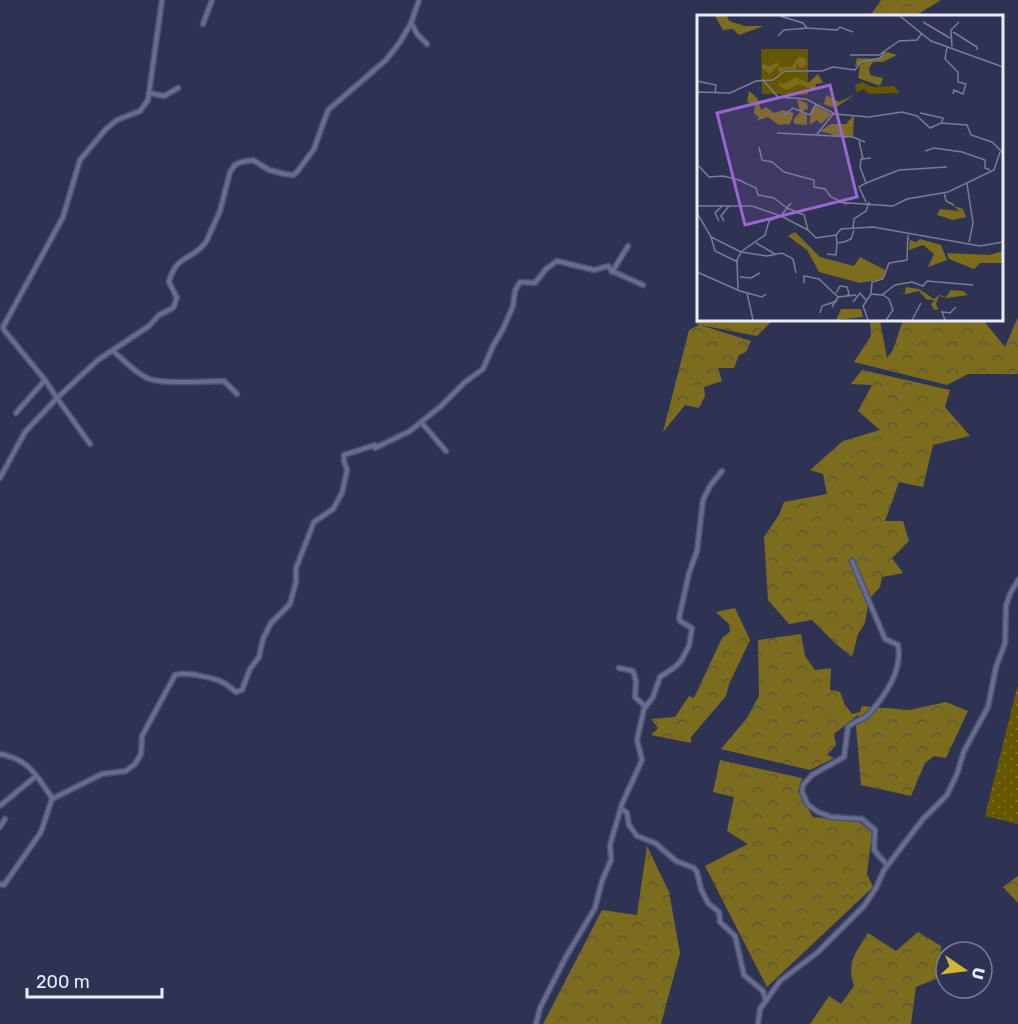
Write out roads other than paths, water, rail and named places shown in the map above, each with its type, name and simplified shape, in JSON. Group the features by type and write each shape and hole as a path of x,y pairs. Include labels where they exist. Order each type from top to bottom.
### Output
{"street":[{"path":"90,444 45,380 2,329 63,217 80,160 106,129 117,120 142,108 149,93 162,0"},
{"path":"203,24 212,0"},
{"path":"0,478 25,432 57,398 98,360 149,326 157,316 173,308 177,298 169,282 174,268 177,263 206,242 220,212 230,172 236,165 253,160 269,170 293,175 297,172 314,148 328,110 386,60 411,23 418,0"},
{"path":"411,23 417,34 427,44"},
{"path":"149,93 164,96 178,88"},
{"path":"612,272 628,246"},
{"path":"0,884 4,885 41,832 49,804 53,799 102,774 126,771 135,764 141,754 142,736 175,675 182,673 197,675 223,682 236,692 242,690 250,669 258,659 263,639 271,623 290,604 297,566 314,522 333,509 342,493 347,470 344,455 375,447 409,432 483,369 513,306 520,282 535,283 546,269 557,261 594,270 608,266 612,272 643,285"},
{"path":"113,351 150,380 221,381 229,384 237,394"},
{"path":"16,414 45,380"},
{"path":"421,422 446,451"},
{"path":"536,1024 540,1008 593,913 610,860 610,845 621,808 642,760 637,737 645,707 653,697 660,678 678,665 689,646 692,628 679,618 689,573 697,551 703,500 710,486 722,471"},
{"path":"852,561 885,639 898,645 898,658 893,678 880,702 868,715 848,727 844,757 812,775 803,785 802,792 813,810 831,817 860,818 873,829 876,833 874,850 887,865"},
{"path":"758,1024 760,1009 780,981 818,952 864,906 887,865 923,819 947,795 964,751 988,707 996,667 1005,643 1006,606 1018,580"},
{"path":"619,668 633,671 636,681 635,697 645,707"},
{"path":"0,754 23,761 53,799"},
{"path":"1,805 36,776"},
{"path":"621,808 627,813 628,823 637,836 655,843 676,861 694,868 703,895 708,903 719,912 720,922 735,936 744,975 763,990 766,1002"},
{"path":"0,827 5,819"}]}
